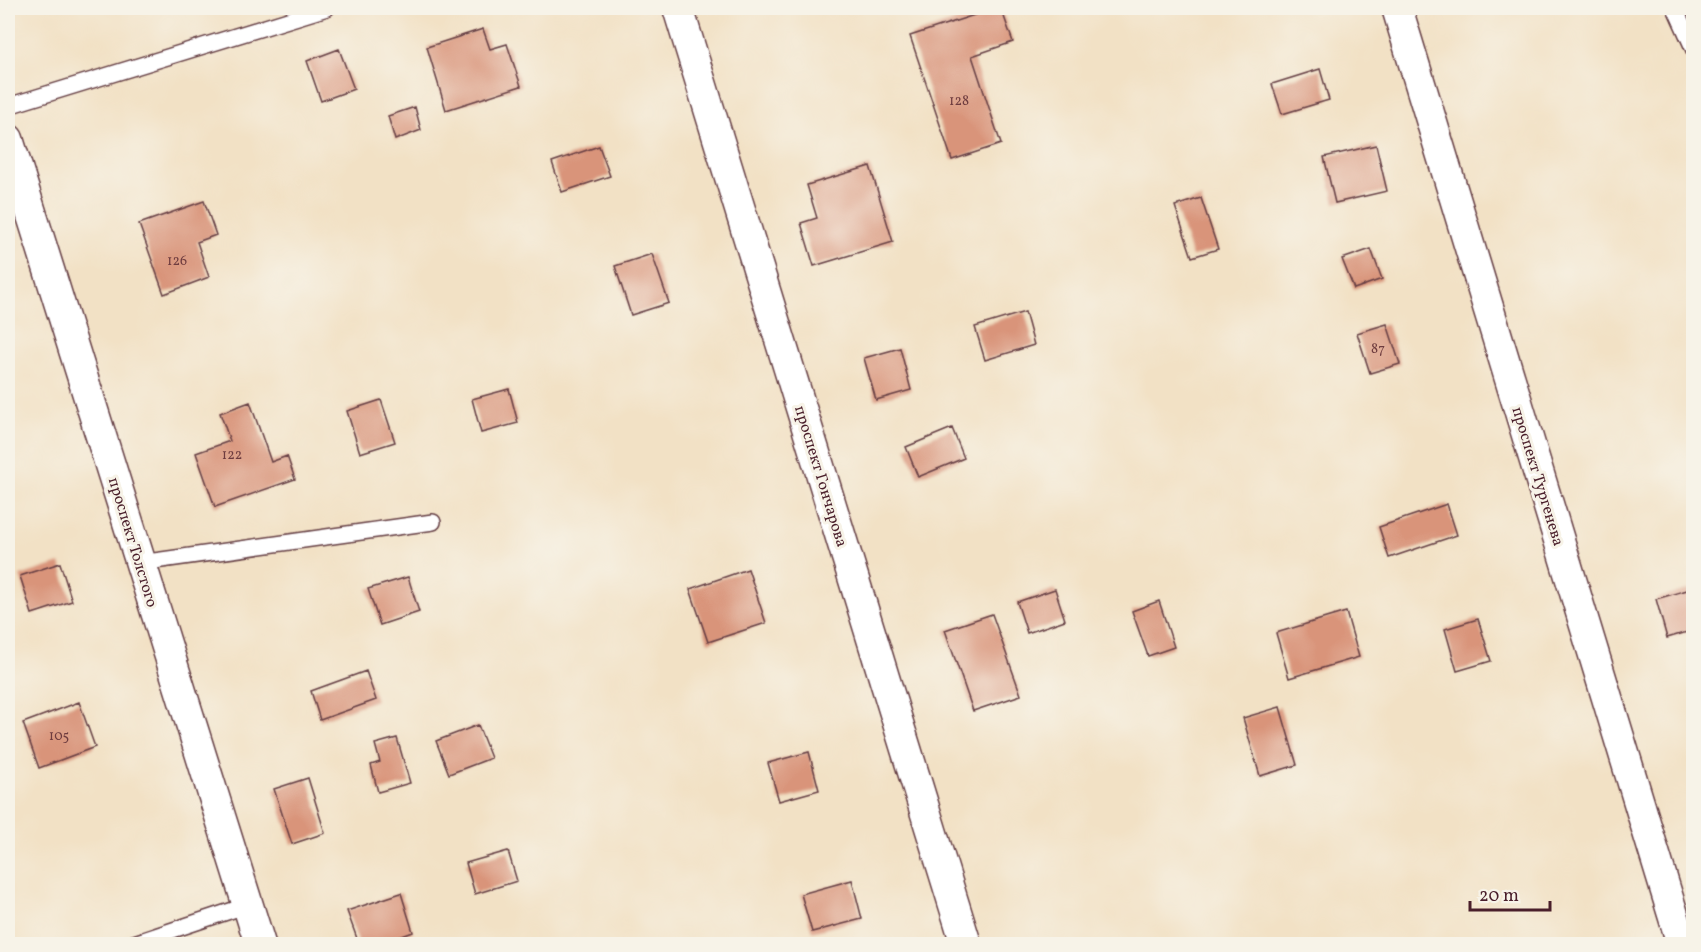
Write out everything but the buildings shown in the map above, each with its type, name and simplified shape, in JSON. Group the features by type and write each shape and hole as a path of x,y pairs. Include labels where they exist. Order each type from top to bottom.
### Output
{"street":[{"name":"проспект Гончарова","path":"678,8 966,945"},
{"name":"проспект Тургенева","path":"1397,8 1682,945"},
{"name":"проспект Толстого","path":"8,139 260,945"}],"lane":[{"path":"8,106 327,8"},
{"path":"1675,8 1694,50"},
{"path":"140,563 434,522"},
{"path":"131,945 248,905"}]}
